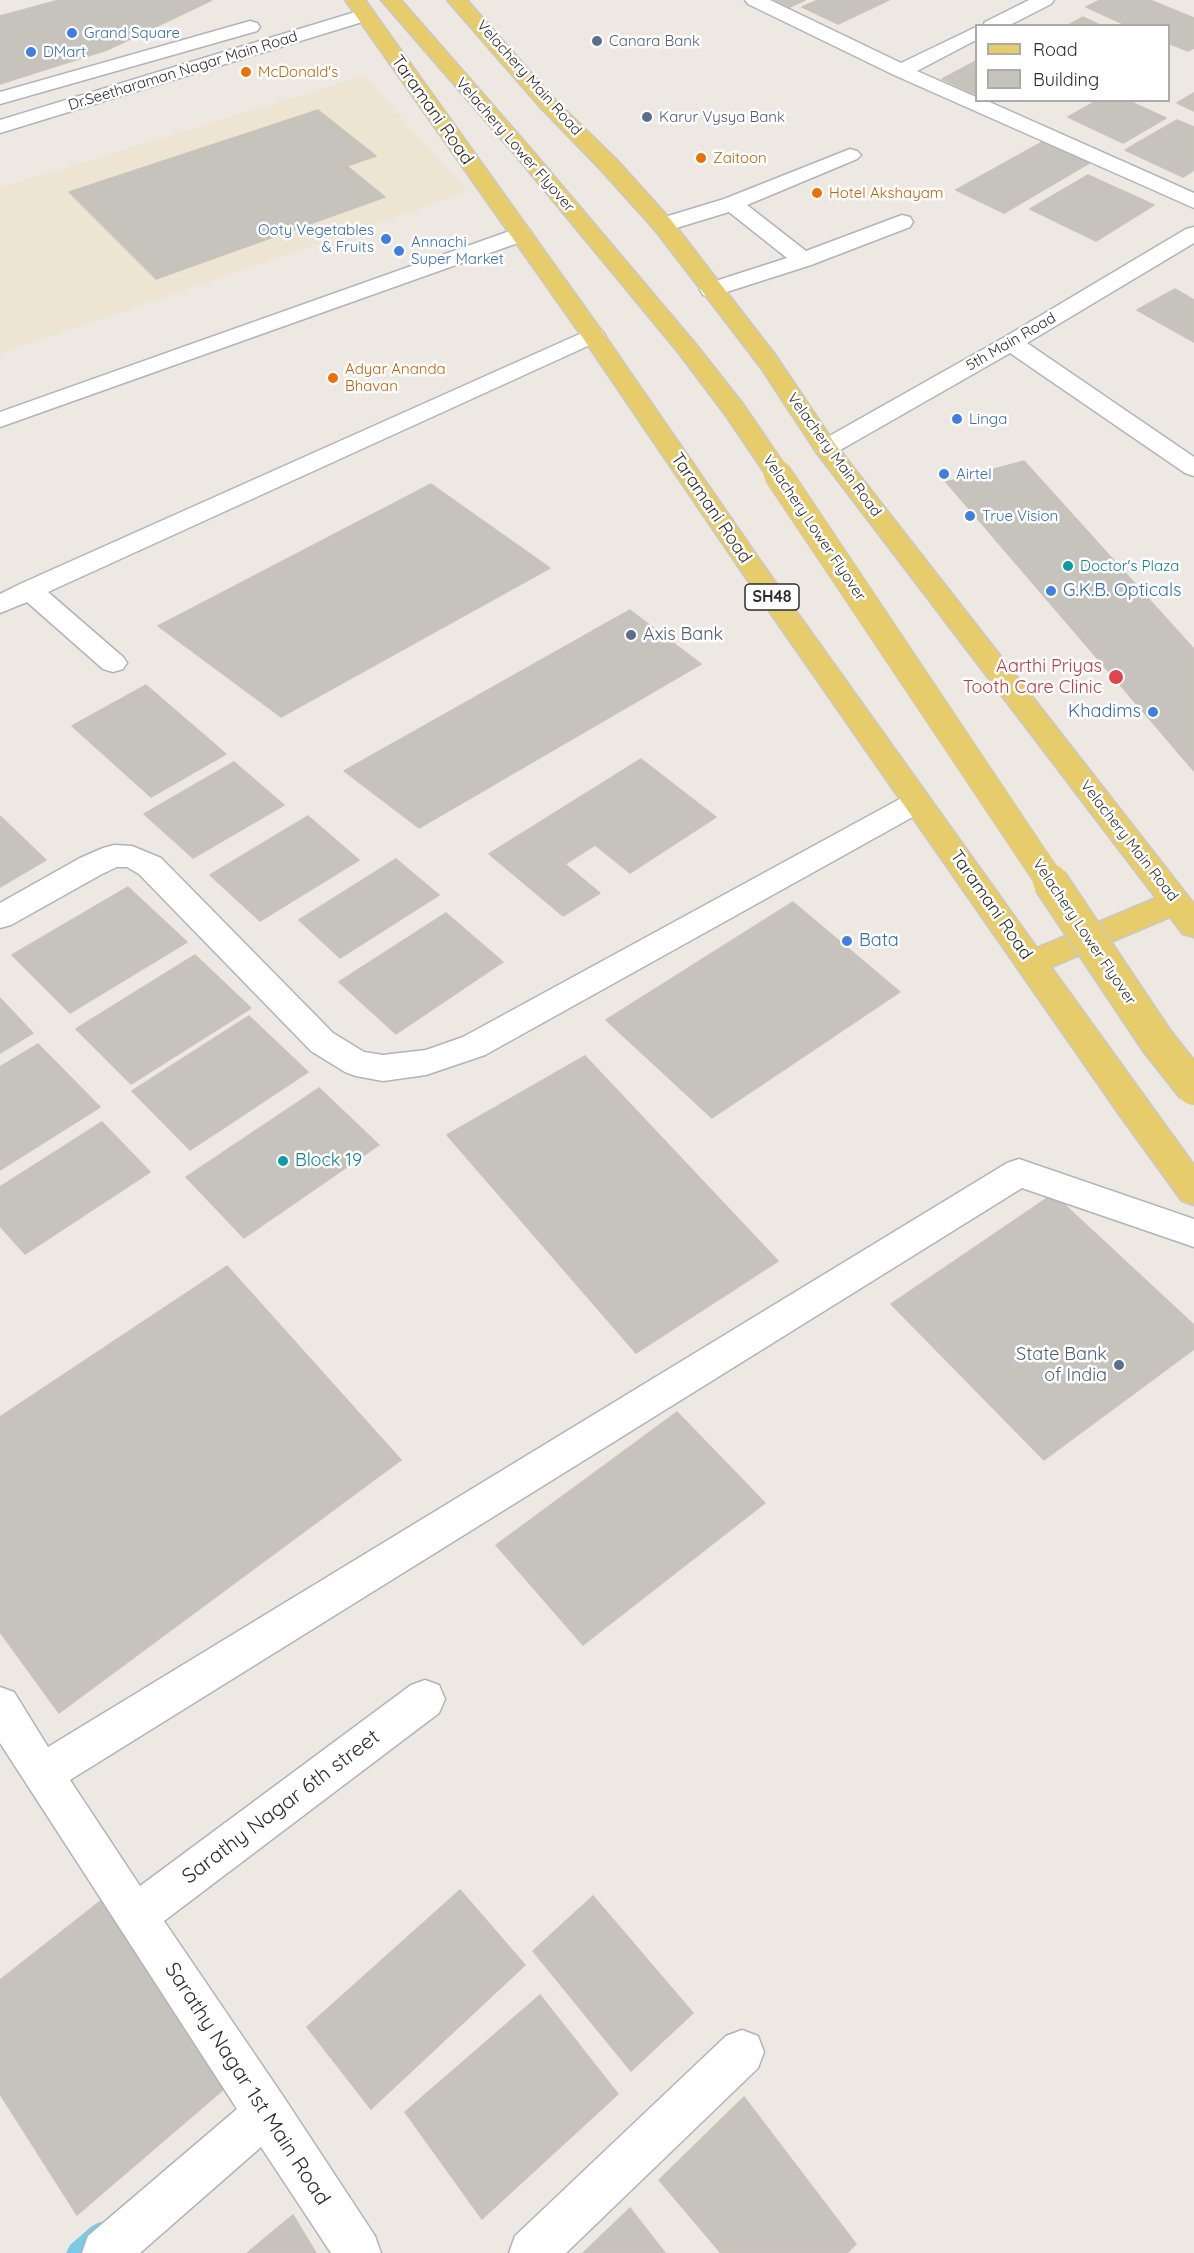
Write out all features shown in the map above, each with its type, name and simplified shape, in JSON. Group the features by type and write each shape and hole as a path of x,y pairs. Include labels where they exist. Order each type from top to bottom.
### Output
{"main road":[{"name":"Velachery Lower Flyover","path":"391,0 524,153 679,338 734,409 1150,1031 1194,1088"},
{"name":"Velachery Main Road","path":"457,0 548,104 608,164 663,225 768,361 826,448 1185,914"},
{"name":"Taramani Road","path":"351,5 593,335 748,562 1194,1191"},
{"path":"1031,963 1185,914"}],"street":[{"path":"755,0 901,71 1194,201"},
{"path":"996,24 1044,0"},
{"name":"Dr.Seetharaman Nagar Main Road","path":"0,127 351,5"},
{"path":"0,98 269,22"},
{"path":"901,71 975,34"},
{"path":"663,225 732,204 850,155"},
{"path":"732,204 804,260"},
{"path":"711,290 804,260 902,222"},
{"path":"0,420 520,234"},
{"name":"5th Main Road","path":"826,448 1011,343 1194,234"},
{"path":"0,604 593,335"},
{"path":"1011,343 1194,468"},
{"path":"29,590 113,663"},
{"path":"0,917 91,866 114,856 132,857 150,866 322,1042 356,1063 383,1068 426,1062 474,1046 917,802"},
{"path":"42,1774 1020,1173 1194,1233"},
{"name":"Sarathy Nagar 6th street","path":"136,1915 425,1699"},
{"name":"Sarathy Nagar 1st Main Road","path":"0,1706 42,1774 358,2253"},
{"path":"532,2253 742,2052"},
{"path":"105,2253 267,2112"}],"shaded area":[{"path":"364,76 468,192 0,354 0,188"}],"building":[{"name":"Grand Square","path":"59,0 212,0 107,50 0,84 0,16"},
{"path":"775,0 805,0 790,7"},
{"path":"818,0 889,0 838,24 802,7"},
{"path":"1100,0 1150,0 1194,18 1194,48 1188,51 1170,44 1170,24 1124,24 1086,7"},
{"path":"1083,17 1098,24 1071,24"},
{"path":"975,62 975,95 942,79"},
{"path":"1194,93 1194,111 1177,103"},
{"path":"1094,102 1131,102 1166,118 1123,143 1068,117"},
{"path":"318,110 376,156 347,166 385,197 156,279 69,192"},
{"path":"1177,120 1194,127 1194,170 1183,177 1125,150"},
{"path":"1044,141 1091,162 1004,213 956,190"},
{"path":"1088,175 1154,205 1096,241 1030,209"},
{"path":"1175,289 1194,300 1194,342 1137,310"},
{"name":"Doctor's Plaza","path":"1024,461 1194,649 1194,771 946,482"},
{"path":"431,484 550,568 281,717 158,626"},
{"path":"630,610 701,664 419,828 344,771"},
{"path":"146,685 226,754 151,797 72,726"},
{"path":"641,759 716,817 630,873 595,845 565,864 600,893 563,916 489,854"},
{"path":"234,762 284,805 193,858 144,814"},
{"path":"0,816 46,860 0,887"},
{"path":"308,816 359,860 260,921 210,875"},
{"path":"396,859 439,895 340,958 299,920"},
{"path":"128,887 187,942 70,1013 12,955"},
{"path":"793,902 900,992 712,1118 606,1020"},
{"path":"446,913 503,962 396,1034 339,982"},
{"path":"195,955 251,1008 131,1084 76,1029"},
{"path":"0,998 33,1033 0,1053"},
{"path":"249,1016 308,1072 190,1150 132,1091"},
{"path":"38,1044 100,1107 0,1170 0,1067"},
{"path":"585,1056 778,1261 636,1353 447,1135"},
{"name":"Block 19","path":"319,1088 379,1145 244,1238 186,1177"},
{"path":"102,1122 150,1172 25,1254 0,1226 0,1187"},
{"path":"1053,1194 1194,1325 1194,1349 1044,1460 891,1304"},
{"path":"227,1266 401,1460 59,1713 0,1632 0,1417"},
{"path":"677,1412 765,1503 583,1645 496,1545"},
{"path":"460,1890 525,1965 371,2109 307,2027"},
{"path":"593,1896 693,2013 631,2071 533,1951"},
{"path":"103,1899 231,2083 77,2215 0,2094 0,1980"},
{"path":"540,1995 618,2094 482,2219 405,2112"},
{"path":"744,2097 856,2244 847,2253 721,2253 659,2180"},
{"path":"630,2208 665,2253 583,2253"},
{"path":"293,2215 316,2253 247,2253"}],"waterway":[{"path":"78,2253 100,2234"}],"place":[{"name":"Grand Square","path":"72,33"},
{"name":"Canara Bank","path":"597,41"},
{"name":"DMart","path":"31,52"},
{"name":"McDonald's","path":"246,72"},
{"name":"Karur Vysya Bank","path":"647,117"},
{"name":"Zaitoon","path":"701,158"},
{"name":"Hotel Akshayam","path":"817,193"},
{"name":"Ooty Vegetables & Fruits","path":"386,239"},
{"name":"Annachi Super Market","path":"399,251"},
{"name":"Adyar Ananda Bhavan","path":"333,378"},
{"name":"Linga","path":"957,419"},
{"name":"Airtel","path":"944,474"},
{"name":"True Vision","path":"970,516"},
{"name":"Doctor's Plaza","path":"1068,566"},
{"name":"G.K.B. Opticals","path":"1051,591"},
{"name":"Axis Bank","path":"631,635"},
{"name":"Aarthi Priyas Tooth Care Clinic","path":"1116,677"},
{"name":"Khadims","path":"1153,712"},
{"name":"Bata","path":"847,941"},
{"name":"Block 19","path":"283,1161"},
{"name":"State Bank of India","path":"1119,1365"}]}
